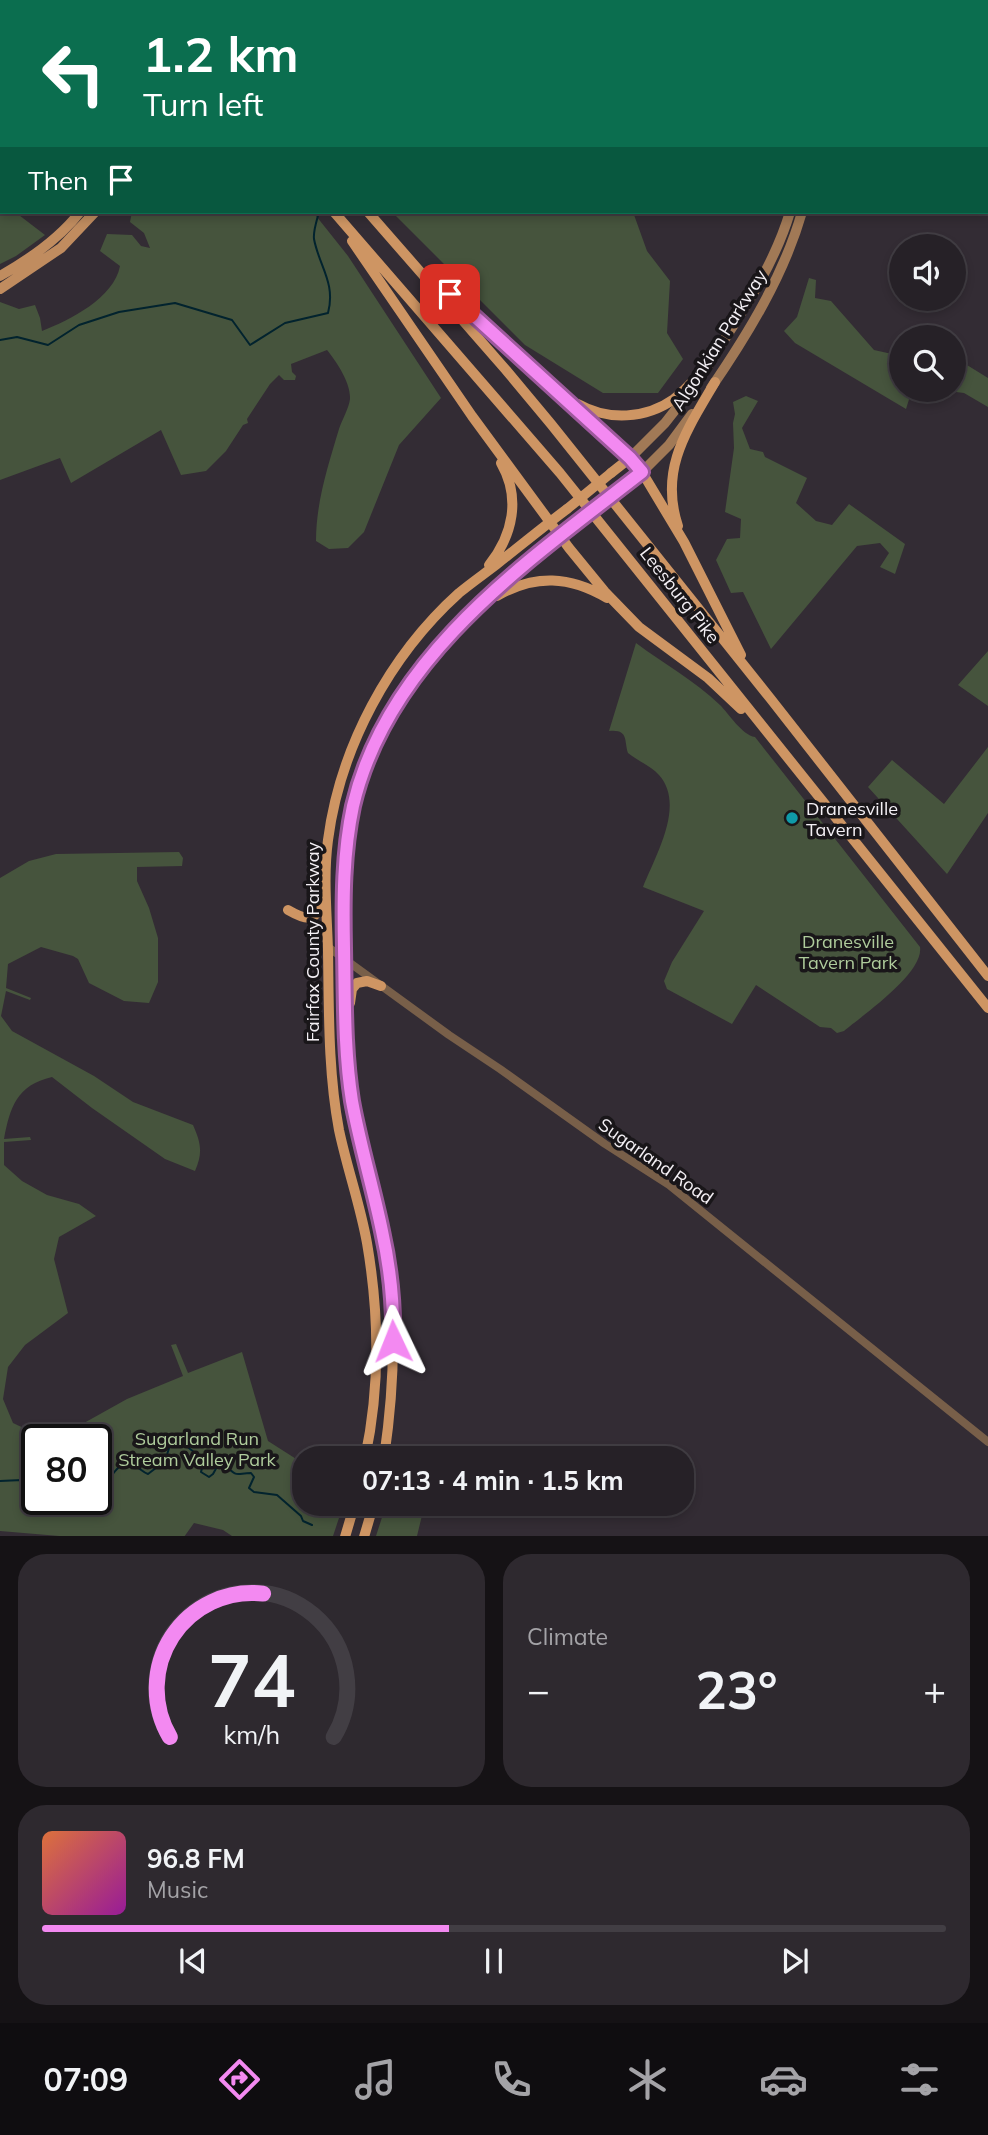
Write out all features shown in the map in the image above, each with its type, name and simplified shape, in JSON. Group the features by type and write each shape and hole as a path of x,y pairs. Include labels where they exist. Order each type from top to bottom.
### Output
{"highway":[{"path":"334,214 471,416 617,606 647,634 717,685 778,746"},
{"name":"Leesburg Pike","path":"335,214 560,473 988,1008"},
{"path":"371,214 467,311 630,458 642,472 684,542 734,643 770,698"},
{"name":"Leesburg Pike","path":"371,214 514,379 770,698 988,976"},
{"path":"555,390 594,411 632,415 657,408 676,397 710,363"},
{"path":"684,542 672,502 674,462 682,439 715,382"},
{"path":"459,593 485,570 498,552 506,538 512,512 508,478 471,416"},
{"name":"Fairfax County Parkway","path":"367,1446 376,1370 373,1286 367,1241 340,1134 330,1057 326,872 328,839 335,802 345,767 364,722 410,648 459,593 630,458"},
{"name":"Fairfax County Parkway","path":"386,1446 391,1402 394,1317 383,1232 352,1100 347,1060 344,880 346,844 354,804 368,760 386,720 428,658 503,583 642,472"},
{"path":"474,611 516,585 545,580 588,588 617,606"},
{"path":"288,910 301,918 315,916 322,902 326,872"},
{"path":"346,1030 354,986 362,981 381,986"},
{"path":"345,1536 351,1516"},
{"path":"364,1536 370,1516"}],"main road":[{"path":"0,276 46,246 78,214"},
{"path":"0,289 61,248 93,214"},
{"name":"Algonkian Parkway","path":"630,458 674,414 710,363 762,277 789,214"},
{"name":"Algonkian Parkway","path":"642,472 669,445 715,382 770,292 801,214"}],"street":[{"name":"Sugarland Road","path":"328,947 589,1133 669,1185 988,1442"}],"green space":[{"path":"0,214 18,214 45,235 16,256 0,264"},
{"path":"132,214 315,214 348,256 441,398 399,445 364,532 348,548 329,549 316,541 323,484 350,399 346,379 327,350 291,364 295,380 284,380 279,375 270,384 247,419 248,423 243,425 226,451 206,471 181,475 161,430 71,483 60,458 0,480 0,302 19,309 35,305 42,331 77,314 100,298 116,278 120,266 100,251 107,234 132,235 141,246 150,248 144,233 130,222"},
{"path":"394,214 634,214 647,251 670,281 667,333 683,359 658,393 603,393 525,345"},
{"path":"809,278 816,280 815,298 831,301 874,350 889,353 889,399 795,343 784,331 797,317"},
{"path":"966,364 988,378 988,407 966,394"},
{"path":"746,396 758,401 742,428 750,449 763,452 765,457 807,478 796,503 816,521 832,525 849,504 905,544 895,574 880,567 889,553 880,543 857,546 771,649 743,592 731,593 716,560 727,539 740,538 741,519 725,512 734,448 733,402"},
{"path":"894,402 908,402 906,409"},
{"name":"Dranesville Tavern Park","path":"636,643 700,688 741,728 755,737 920,947 919,957 903,981 844,1031 837,1033 831,1028 820,1027 756,985 732,1024 667,989 664,981 672,962 704,911 643,887 666,831 670,801 667,787 659,775 628,753 623,734 609,731"},
{"path":"988,651 988,706 958,685"},
{"path":"988,747 988,813 947,874 868,787 892,760 944,804"},
{"name":"Sugarland Run Stream Valley Park","path":"179,852 183,858 182,866 137,867 137,881 158,938 158,982 149,1003 124,1001 89,983 78,959 41,947 8,964 6,988 31,998 30,1000 6,991 1,1016 12,1031 94,1076 133,1102 193,1125 200,1153 195,1171 165,1159 52,1077 23,1092 13,1107 4,1139 30,1137 31,1140 4,1142 4,1165 22,1181 47,1195 79,1204 96,1216 59,1237 54,1259 68,1313 25,1345 8,1367 3,1399 13,1423 21,1427 21,1515 112,1515 112,1424 82,1424 127,1399 183,1376 171,1345 176,1344 188,1373 242,1352 268,1441 292,1456 292,1516 340,1516 333,1536 232,1536 223,1530 194,1523 185,1536 59,1536 0,1531 0,878 29,861 56,854"},
{"path":"382,1516 422,1516 417,1536 376,1536"}],"waterway":[{"path":"0,340 17,337 48,345 79,325 119,312 175,303 232,320 250,345 285,323 328,313 330,293 314,239 319,214"},
{"path":"112,1476 118,1468 127,1464 148,1474 165,1461 170,1445 180,1441 204,1460 201,1472 209,1477 218,1465 223,1464 236,1474 251,1473 254,1477 249,1488 254,1492 277,1495 301,1516 303,1521 312,1525"},
{"path":"0,1481 21,1480"}],"place":[{"name":"Dranesville Tavern","path":"792,818"}],"route":[{"path":"393,1341 394,1317 383,1232 357,1128 347,1060 344,880 346,844 359,786 371,751 386,720 428,658 460,623 503,583 642,472 587,418 450,294"}]}
